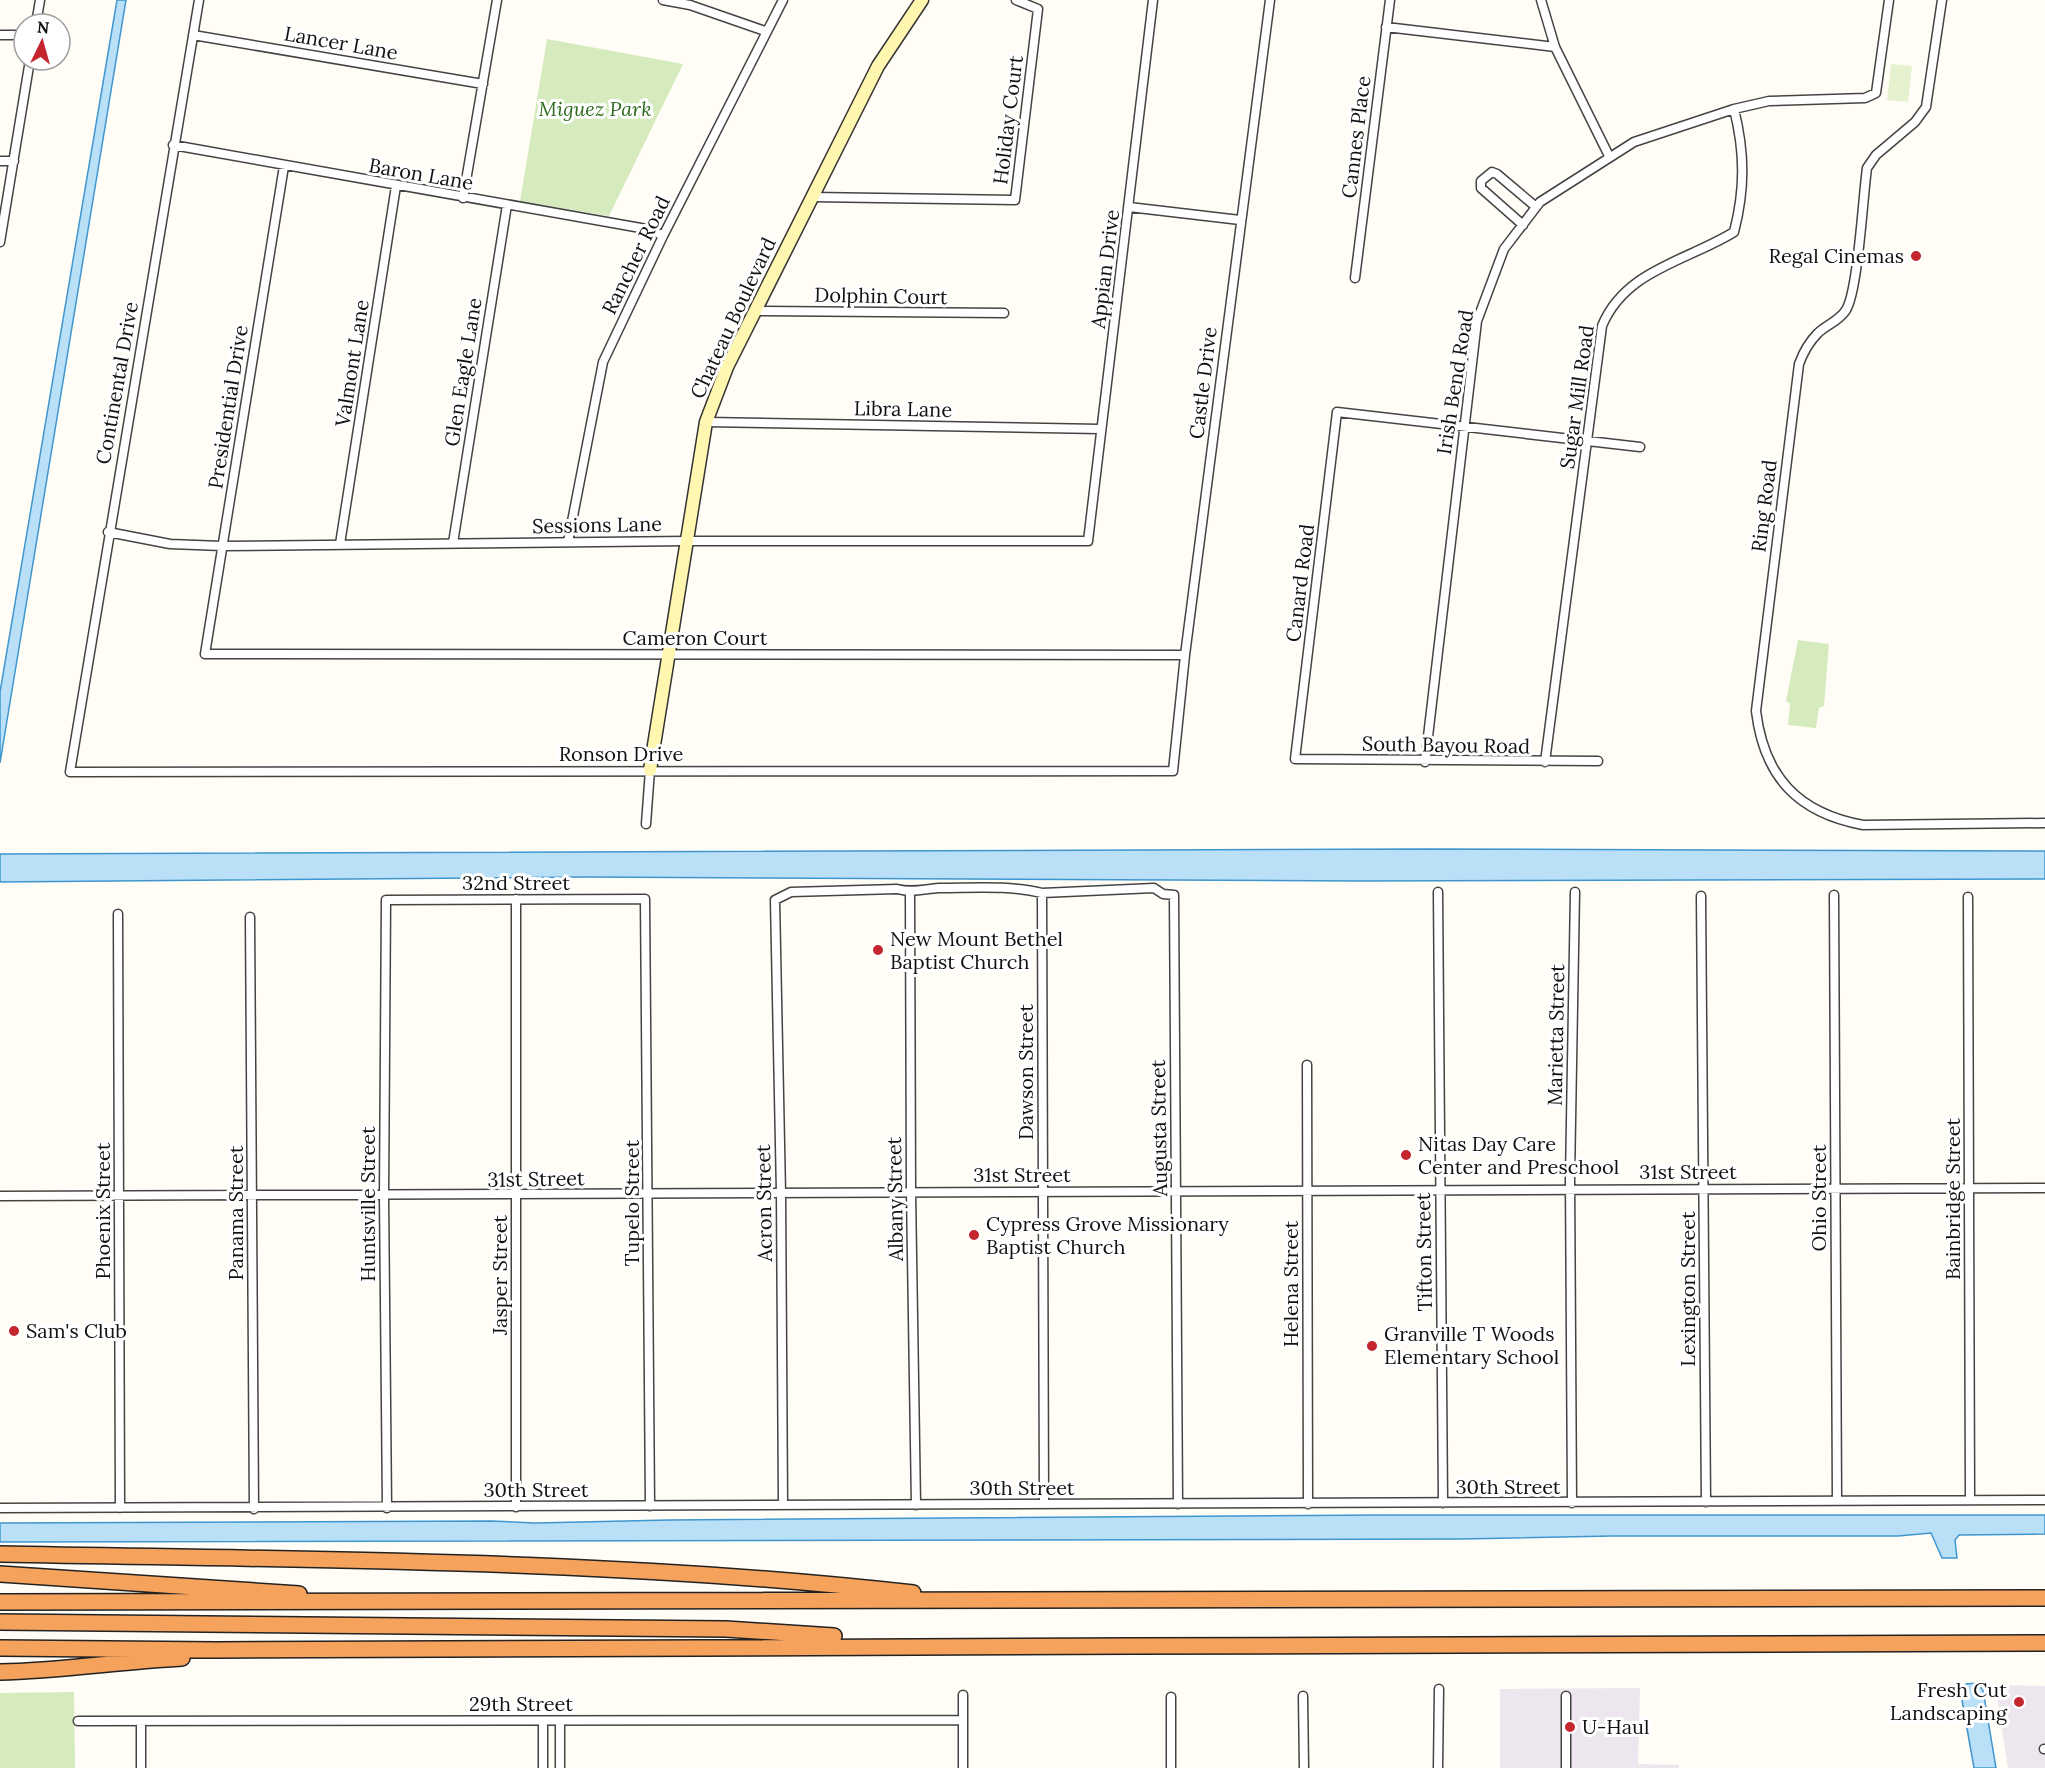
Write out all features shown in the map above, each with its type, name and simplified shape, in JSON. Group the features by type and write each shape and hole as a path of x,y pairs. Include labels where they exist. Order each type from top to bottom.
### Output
{"highway":[{"path":"0,1554 328,1561 754,1577 988,1602"},
{"path":"0,1574 270,1590 349,1601"},
{"path":"0,1602 988,1602 2045,1598"},
{"path":"0,1622 301,1623 726,1629 962,1645"},
{"path":"0,1648 76,1646 210,1650 962,1645 2045,1643"},
{"path":"0,1672 58,1671 130,1661 191,1658 210,1650"}],"street":[{"name":"Continental Drive","path":"70,772 108,532 199,0"},
{"path":"463,198 497,0"},
{"path":"663,0 690,4 765,31"},
{"name":"Rancher Road","path":"568,542 603,362 663,236 765,31 783,0"},
{"name":"Chateau Boulevard","path":"646,824 650,770 706,422 727,367 758,311 878,66 922,0"},
{"name":"Holiday Court","path":"812,197 1015,200 1038,9 1016,0"},
{"name":"Appian Drive","path":"1088,541 1100,429 1115,333 1153,0"},
{"name":"Castle Drive","path":"1173,771 1185,655 1270,0"},
{"name":"Cannes Place","path":"1354,278 1390,0"},
{"path":"1541,0 1555,47 1609,156"},
{"name":"Irish Bend Road","path":"1425,762 1477,321 1504,249 1540,202 1634,142 1734,109 1769,101 1865,98 1876,93 1889,0"},
{"name":"Ring Road","path":"1942,0 1926,107 1915,122 1876,155 1868,168 1853,284 1847,309 1836,322 1819,332 1803,353 1799,364 1757,694 1757,719 1761,742 1781,781 1793,795 1815,809 1841,820 1863,825 2045,823"},
{"path":"1386,27 1555,47"},
{"name":"Lancer Lane","path":"193,35 483,84"},
{"path":"0,242 28,72"},
{"name":"Sugar Mill Road","path":"1545,762 1602,326 1609,309 1625,291 1652,271 1734,232 1744,180 1742,140 1734,109"},
{"name":"Baron Lane","path":"173,145 652,231 663,236"},
{"path":"0,161 14,161"},
{"name":"Presidential Drive","path":"205,654 284,165"},
{"path":"1523,225 1481,188 1481,180 1492,172 1497,174 1536,207"},
{"name":"Valmont Lane","path":"340,544 396,186"},
{"name":"Glen Eagle Lane","path":"453,543 507,205"},
{"path":"1129,207 1240,220"},
{"name":"Dolphin Court","path":"758,311 1004,314"},
{"name":"Canard Road","path":"1295,759 1337,412 1463,426"},
{"name":"Libra Lane","path":"706,422 1100,429"},
{"path":"1463,426 1640,447"},
{"name":"Sessions Lane","path":"108,532 170,544 222,546 687,541 1088,541"},
{"name":"Cameron Court","path":"205,654 1185,655"},
{"name":"South Bayou Road","path":"1295,759 1598,762"},
{"name":"Ronson Drive","path":"70,772 1173,771"},
{"path":"910,892 936,888 1027,889 1042,893"},
{"name":"Augusta Street","path":"1042,893 1154,888 1163,894 1174,895 1178,1504"},
{"name":"Acron Street","path":"783,1505 781,1193 775,900 791,892 897,889 910,892"},
{"name":"Albany Street","path":"910,892 911,1192 916,1505"},
{"name":"Tifton Street","path":"1438,892 1443,1503"},
{"name":"Marietta Street","path":"1572,1503 1570,1189 1575,892"},
{"name":"Dawson Street","path":"1042,893 1044,1504"},
{"name":"Ohio Street","path":"1834,895 1837,1501"},
{"name":"Lexington Street","path":"1701,896 1706,1502"},
{"name":"Bainbridge Street","path":"1968,897 1970,1500"},
{"name":"Jasper Street","path":"516,899 516,1507"},
{"name":"32nd Street","path":"386,900 645,899"},
{"name":"Tupelo Street","path":"645,899 650,1506"},
{"name":"Huntsville Street","path":"386,900 384,1196 387,1508"},
{"name":"Phoenix Street","path":"118,914 120,1508"},
{"name":"Panama Street","path":"250,916 254,1509"},
{"name":"Helena Street","path":"1307,1065 1308,1504"},
{"name":"31st Street","path":"0,1196 516,1196 1439,1189 2045,1188"},
{"name":"30th Street","path":"0,1508 254,1509 2045,1500"},
{"path":"1438,1768 1439,1689"},
{"path":"963,1695 963,1768"},
{"path":"1303,1696 1304,1768"},
{"path":"1566,1696 1566,1768"},
{"path":"1171,1697 1172,1768"},
{"name":"29th Street","path":"78,1721 963,1720"},
{"path":"141,1721 141,1768"},
{"path":"543,1721 543,1768"},
{"path":"560,1721 560,1768"}],"shaded area":[{"path":"1995,1685 2045,1686 2045,1768 2008,1768"},
{"name":"U-Haul","path":"1640,1688 1638,1764 1679,1765 1679,1768 1500,1768 1500,1689"}],"green space":[{"name":"Miguez Park","path":"547,39 683,64 609,216 520,201"},
{"path":"1891,64 1912,66 1908,102 1887,100"},
{"path":"1798,640 1829,644 1824,706 1819,708 1816,728 1788,725 1790,704 1786,701"},
{"path":"74,1692 75,1768 0,1768 0,1693"}],"water":[{"path":"117,0 126,0 0,763 0,692"},
{"path":"1425,849 2045,851 2045,879 1360,881 586,877 0,882 0,854"},
{"path":"1380,1515 2045,1515 2045,1534 1959,1535 1955,1540 1957,1558 1942,1558 1931,1533 1898,1536 1612,1536 1462,1539 0,1542 0,1523 491,1521 535,1523"},
{"path":"1977,1683 1983,1690 1996,1768 1974,1768 1960,1689 1966,1684"}],"place":[{"name":"Regal Cinemas","path":"1916,256"},
{"name":"New Mount Bethel Baptist Church","path":"878,950"},
{"name":"Nitas Day Care Center and Preschool","path":"1406,1155"},
{"name":"Cypress Grove Missionary Baptist Church","path":"974,1235"},
{"name":"Sam's Club","path":"14,1331"},
{"name":"Granville T Woods Elementary School","path":"1372,1346"},
{"name":"Fresh Cut Landscaping","path":"2019,1702"},
{"name":"U-Haul","path":"1570,1727"}]}
